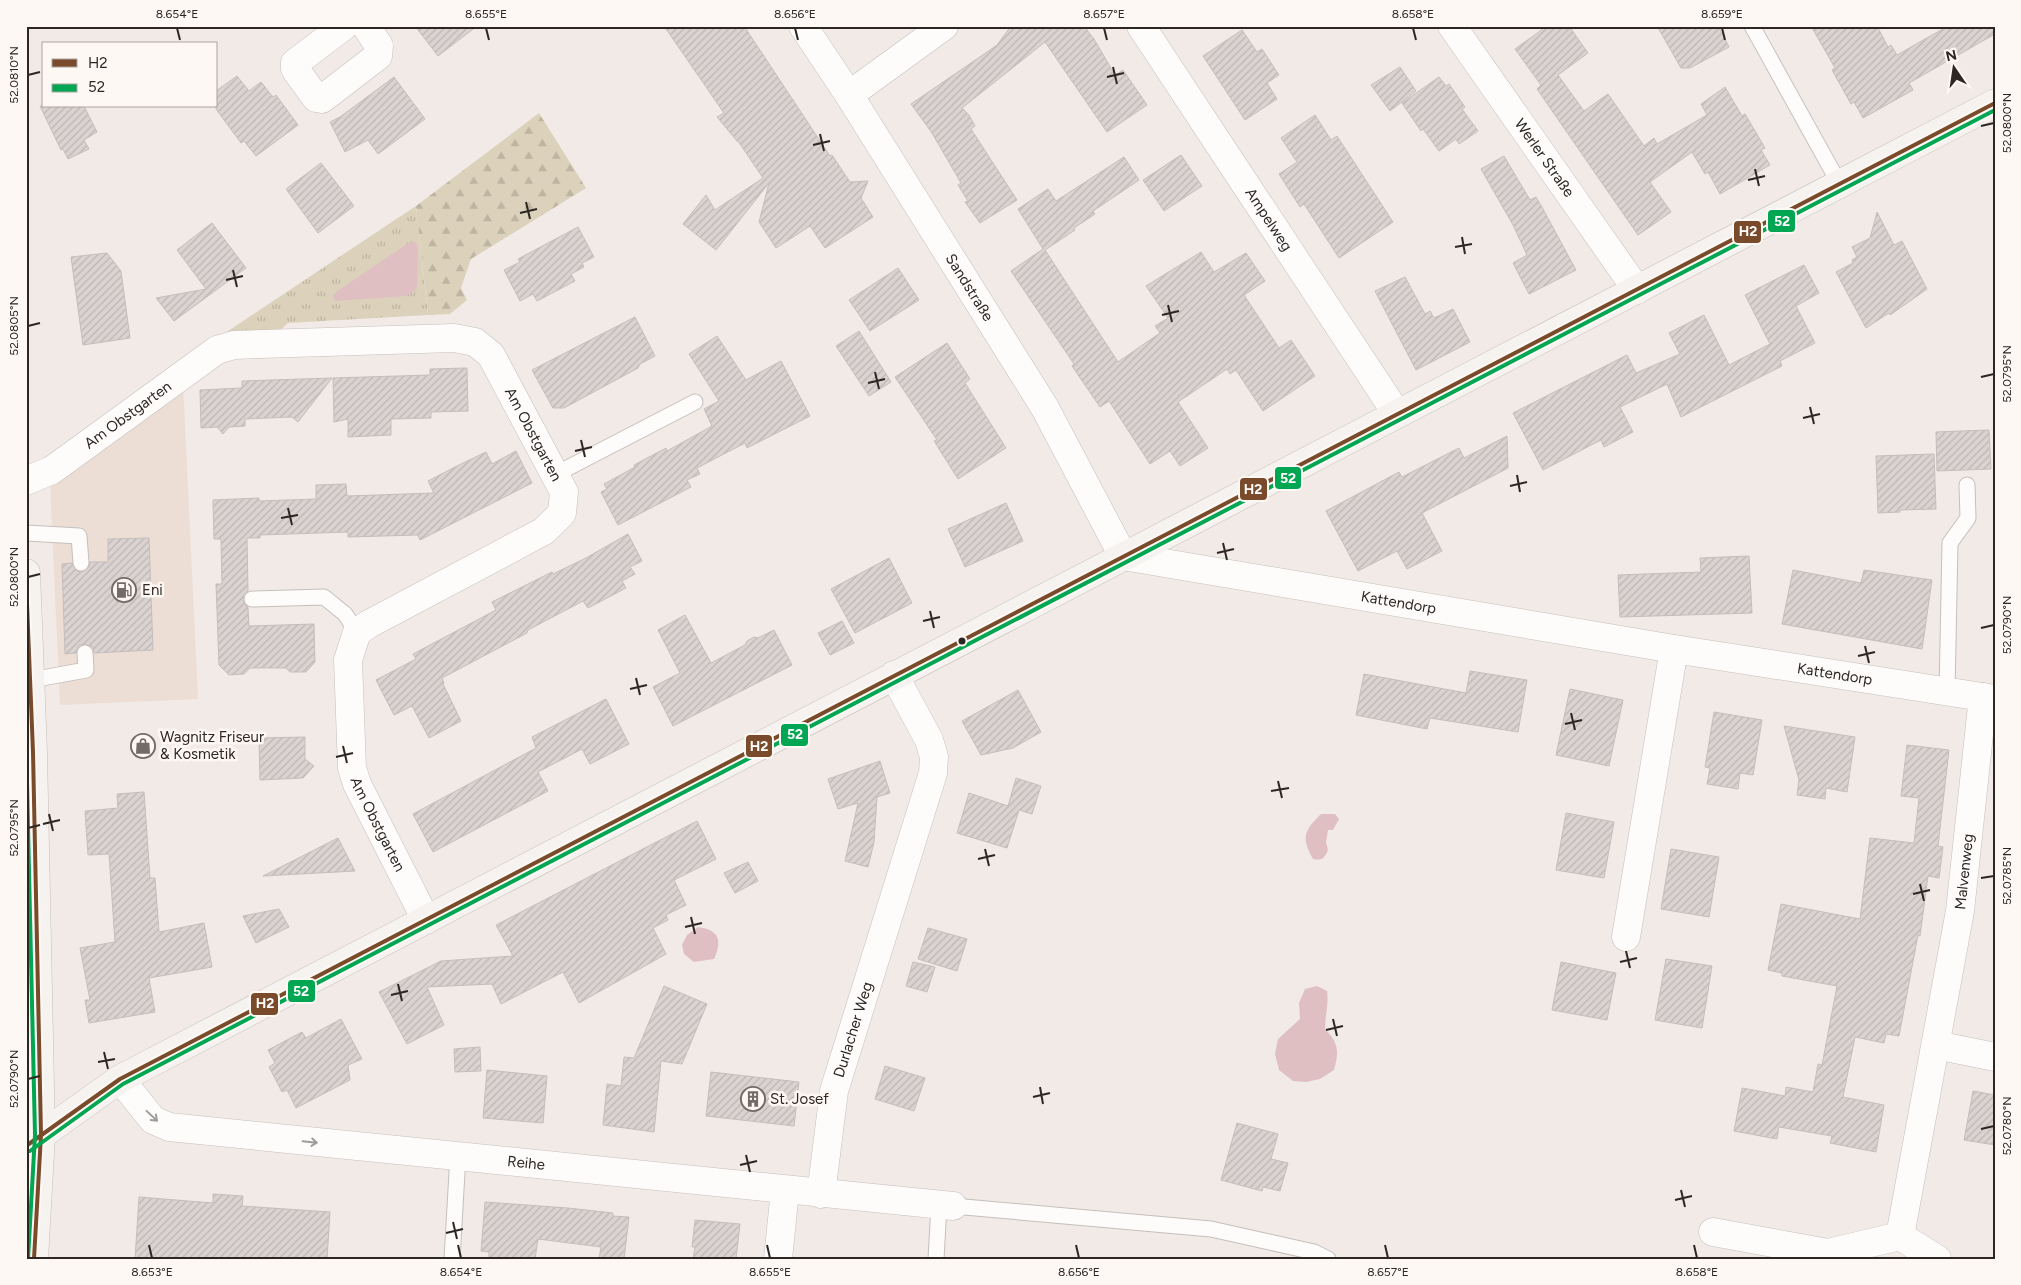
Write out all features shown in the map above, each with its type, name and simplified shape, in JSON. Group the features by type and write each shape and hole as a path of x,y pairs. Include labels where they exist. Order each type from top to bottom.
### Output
{"main road":[{"path":"34,1141 120,1079 1995,103"},
{"path":"26,573 31,680 34,1259"}],"street":[{"path":"344,26 295,63 295,69 316,98 322,99 378,56 379,46 366,26"},
{"name":"Sandstraße","path":"803,26 849,95 1045,408 1123,556"},
{"path":"849,95 944,26"},
{"name":"Ampelweg","path":"1141,26 1397,414"},
{"name":"Werler Straße","path":"1452,26 1637,290"},
{"name":"Am Obstgarten","path":"26,481 52,470 217,350 234,345 454,338 475,342 491,355 556,474 564,492 562,513 544,531 357,632 348,660 352,768 357,784 426,920"},
{"name":"Kattendorp","path":"1123,556 1674,649 1989,698"},
{"path":"1626,936 1674,649"},
{"name":"Durlacher Weg","path":"821,1194 834,1091 933,773 934,757 929,740 894,675"},
{"name":"Malvenweg","path":"1900,1236 1960,910 1989,698"},
{"path":"1936,1045 1995,1057"},
{"name":"Reihe","path":"120,1079 152,1120 169,1127 350,1147 458,1155 821,1194 946,1205"},
{"path":"778,1259 785,1190"},
{"path":"1713,1232 1828,1253 1900,1236 1936,1259"}],"lane":[{"path":"1752,26 1839,183"},
{"path":"556,474 695,402"},
{"path":"1947,692 1950,543 1968,518 1967,484"},
{"path":"26,533 79,536 80,563"},
{"path":"252,599 324,597 344,614 357,632"},
{"path":"31,680 86,670 85,653"},
{"path":"452,1259 458,1155"},
{"path":"936,1259 946,1205 1211,1229 1314,1252 1328,1259"}],"shaded area":[{"path":"416,242 418,249 417,289 407,296 335,301 333,296 336,292 407,244"},
{"name":"Eni","path":"183,384 198,699 60,705 50,481"},
{"path":"1321,814 1335,814 1339,819 1333,830 1328,830 1326,842 1328,850 1326,855 1316,860 1313,859 1309,851 1306,835 1311,825"},
{"path":"698,927 711,931 717,937 718,947 714,959 694,962 684,954 682,945 687,935"},
{"path":"1317,986 1327,991 1328,1001 1325,1029 1337,1048 1336,1064 1334,1070 1320,1079 1306,1082 1293,1081 1279,1070 1275,1054 1278,1039 1300,1019 1299,1003 1305,989"}],"green space":[{"path":"539,113 586,188 471,259 461,288 467,300 450,314 428,315 416,206"},
{"path":"416,206 428,315 288,323 276,334 219,337"}],"building":[{"path":"415,26 477,26 438,56"},
{"path":"664,26 744,26 830,156 832,155 850,182 868,181 861,198 873,217 825,248 810,226 776,248 759,222 769,183 716,250 683,224 706,195 715,210 763,178 738,141 717,117 724,113"},
{"path":"1011,26 1084,26 1094,39 1115,75 1123,70 1147,105 1107,132 1045,42 962,108 969,115 975,126 971,129 1017,200 980,223 965,202 968,201 958,185 961,183 932,133 911,104 997,45"},
{"path":"1547,26 1569,26 1588,53 1558,75 1584,111 1608,94 1644,146 1654,138 1657,144 1707,115 1701,104 1725,87 1742,116 1745,114 1765,148 1761,150 1770,165 1720,194 1708,172 1705,174 1692,152 1650,182 1671,212 1638,235 1537,89 1541,85 1515,49"},
{"path":"1657,26 1718,26 1729,47 1690,68 1681,68"},
{"path":"1811,26 1877,26 1888,47 1891,45 1897,55 1948,26 1995,26 1995,34 1909,83 1913,90 1863,118 1854,102 1851,104 1832,70 1835,68"},
{"path":"1242,30 1257,52 1262,49 1279,75 1267,83 1277,99 1245,120 1203,56"},
{"path":"1400,67 1416,91 1390,111 1371,85"},
{"path":"237,76 249,91 261,82 273,97 276,95 298,125 256,156 244,141 241,143 216,109 218,108 218,90"},
{"path":"394,77 425,119 378,154 368,140 345,152 330,122 340,117"},
{"path":"1439,77 1446,86 1449,84 1465,107 1462,109 1478,131 1459,144 1456,139 1439,151 1423,129 1421,131 1402,103"},
{"path":"40,106 42,108 85,108 97,132 84,140 89,149 68,159 63,149 61,150"},
{"path":"1315,115 1331,140 1337,136 1393,222 1339,258 1304,204 1300,207 1279,174 1297,162 1281,138"},
{"path":"1181,155 1202,186 1164,211 1143,180"},
{"path":"1504,156 1530,200 1536,197 1576,270 1529,294 1513,263 1527,255 1513,225 1481,169"},
{"path":"1124,157 1139,180 1093,211 1095,214 1045,250 1118,362 1160,333 1155,326 1168,318 1146,286 1201,252 1214,272 1246,253 1265,281 1244,295 1279,348 1291,340 1315,376 1263,411 1236,370 1230,374 1227,369 1178,402 1208,448 1180,466 1170,451 1150,464 1109,401 1100,407 1072,366 1074,364 1011,271 1043,249 1018,209 1048,189 1056,201"},
{"path":"321,163 354,206 318,233 286,189"},
{"path":"1877,212 1894,245 1902,241 1927,289 1890,315 1889,313 1866,328 1836,272 1853,263 1852,260 1857,257 1852,247 1870,238"},
{"path":"212,223 246,268 174,321 156,298 206,289 177,250"},
{"path":"578,227 594,257 582,263 584,267 571,274 575,281 537,301 533,294 520,301 504,270 520,262 518,259"},
{"path":"107,253 121,271 130,338 83,345 71,257"},
{"path":"1804,265 1819,293 1796,306 1815,343 1780,361 1782,366 1681,417 1667,384 1620,407 1633,432 1604,447 1601,440 1543,470 1513,413 1627,355 1636,373 1680,354 1669,333 1704,315 1729,365 1770,344 1745,295"},
{"path":"898,268 919,300 870,331 849,300"},
{"path":"1405,277 1425,314 1430,311 1434,318 1453,309 1470,342 1416,370 1375,291"},
{"path":"635,317 655,356 640,364 638,368 564,408 553,408 532,370"},
{"path":"859,331 891,382 869,396 836,346"},
{"path":"717,336 746,380 781,361 810,416 747,448 745,443 697,468 700,474 687,480 691,487 618,525 601,492 607,489 604,484 635,467 634,465 666,448 667,451 712,426 704,409 719,401 689,354"},
{"path":"947,343 970,379 965,383 1006,448 958,479 934,441 937,440 895,377"},
{"path":"467,368 468,411 431,412 431,418 391,419 391,435 348,437 348,419 334,422 333,378 430,375 430,369"},
{"path":"332,378 298,422 292,417 245,419 245,426 229,427 223,434 217,427 201,428 200,390 242,388 242,381"},
{"path":"1989,430 1991,469 1937,471 1936,432"},
{"path":"1507,436 1508,468 1422,513 1442,551 1407,569 1397,551 1358,571 1326,511 1399,472 1402,477 1459,448 1464,458"},
{"path":"516,451 532,483 420,540 418,535 348,537 348,532 260,535 260,538 247,538 248,591 244,594 243,600 248,608 249,626 314,624 315,662 306,672 290,672 286,668 250,668 244,674 229,675 219,665 216,584 222,584 221,539 214,539 213,500 259,498 259,501 316,499 316,485 346,484 347,496 434,493 428,481 457,466 486,452 492,464"},
{"path":"1934,454 1936,509 1878,513 1876,456"},
{"path":"1006,503 1023,541 965,567 948,529"},
{"path":"628,534 642,561 630,567 635,574 622,581 626,588 588,608 583,601 442,678 443,684 461,721 429,738 412,706 394,715 376,680 416,659 413,654 496,610 492,602 552,572 553,574 586,558"},
{"path":"149,538 153,650 94,653 93,647 85,644 79,645 76,653 65,654 62,564 72,563 77,571 82,572 89,567 90,562 108,562 108,539"},
{"path":"1749,556 1752,613 1620,617 1618,575 1701,572 1700,558"},
{"path":"889,558 912,603 855,633 831,589"},
{"path":"1793,570 1861,583 1864,570 1932,580 1922,649 1782,624"},
{"path":"685,615 711,663 745,645 747,641 754,637 758,638 774,630 792,665 673,726 653,687 680,673 658,630"},
{"path":"842,621 854,643 830,655 818,633"},
{"path":"1470,671 1527,680 1518,732 1430,718 1427,729 1356,715 1364,674 1466,693"},
{"path":"1570,689 1623,700 1609,766 1556,755"},
{"path":"1018,690 1041,732 1013,748 981,755 962,721"},
{"path":"606,699 629,744 590,764 582,749 538,772 548,791 433,852 413,814 536,748 532,737"},
{"path":"1714,712 1762,720 1753,775 1740,773 1738,789 1707,784 1710,768 1705,767"},
{"path":"1784,726 1855,737 1847,792 1826,788 1825,799 1797,795 1799,780"},
{"path":"305,737 305,759 314,766 303,778 260,780 259,738"},
{"path":"1907,745 1949,750 1938,846 1943,847 1939,878 1928,876 1920,936 1918,935 1899,1036 1886,1034 1884,1043 1855,1037 1843,1097 1884,1105 1876,1152 1830,1143 1832,1136 1779,1127 1777,1139 1734,1131 1742,1088 1785,1096 1786,1087 1813,1092 1818,1064 1822,1065 1837,986 1782,976 1782,973 1768,970 1781,904 1860,919 1870,838 1914,843 1919,798 1901,796"},
{"path":"880,761 890,793 877,797 874,842 868,867 845,861 858,803 838,809 828,779"},
{"path":"1016,778 1041,786 1032,814 1019,810 1007,848 957,833 969,793 1008,806"},
{"path":"144,792 150,878 155,878 159,932 204,923 212,967 149,978 155,1012 89,1023 85,1000 90,1000 80,948 115,942 109,854 88,855 85,811 118,808 117,794"},
{"path":"1566,813 1614,822 1604,878 1556,870"},
{"path":"697,821 716,859 674,880 686,905 666,915 668,920 653,928 666,954 579,1003 563,972 501,1004 492,984 427,987 444,1025 407,1044 379,992 441,961 513,956 496,925"},
{"path":"338,838 355,871 263,876"},
{"path":"1671,849 1719,857 1709,917 1661,909"},
{"path":"748,862 758,881 735,893 724,873"},
{"path":"279,909 289,927 256,943 243,916"},
{"path":"928,928 967,939 957,971 918,959"},
{"path":"1666,959 1712,966 1702,1028 1655,1020"},
{"path":"913,962 935,967 927,992 906,986"},
{"path":"1561,962 1616,973 1607,1020 1552,1010"},
{"path":"664,986 707,1004 682,1064 661,1061 654,1132 603,1125 607,1084 621,1086 624,1057 634,1058"},
{"path":"341,1019 362,1059 348,1065 350,1080 296,1108 287,1090 282,1092 269,1067 275,1063 268,1050 302,1032 306,1038"},
{"path":"480,1047 481,1071 455,1072 454,1049"},
{"path":"885,1066 925,1078 914,1111 875,1099"},
{"path":"487,1070 547,1076 543,1123 483,1118"},
{"name":"St. Josef","path":"711,1072 799,1082 794,1126 706,1116"},
{"path":"1973,1091 1995,1095 1995,1145 1964,1140"},
{"path":"1237,1123 1278,1134 1271,1159 1288,1163 1280,1191 1263,1187 1262,1191 1221,1180"},
{"path":"213,1194 243,1196 242,1206 330,1212 327,1259 135,1259 139,1197 213,1203"},
{"path":"485,1202 568,1208 613,1213 613,1216 629,1217 624,1259 599,1259 601,1247 538,1239 535,1259 489,1259 489,1252 481,1251"},
{"path":"695,1220 740,1224 736,1259 693,1259 695,1247 692,1247"}],"transit line":[{"name":"H2","path":"26,1146 120,1079 1995,103"},
{"name":"52","path":"30,1151 123,1084 1995,110"},
{"name":"H2","path":"26,579 33,752 41,1135 34,1259"},
{"name":"52","path":"26,739 35,1135 28,1259"}],"place":[{"name":"Eni","path":"124,590"},
{"name":"Wagnitz Friseur & Kosmetik","path":"143,746"},
{"name":"St. Josef","path":"753,1099"}]}
